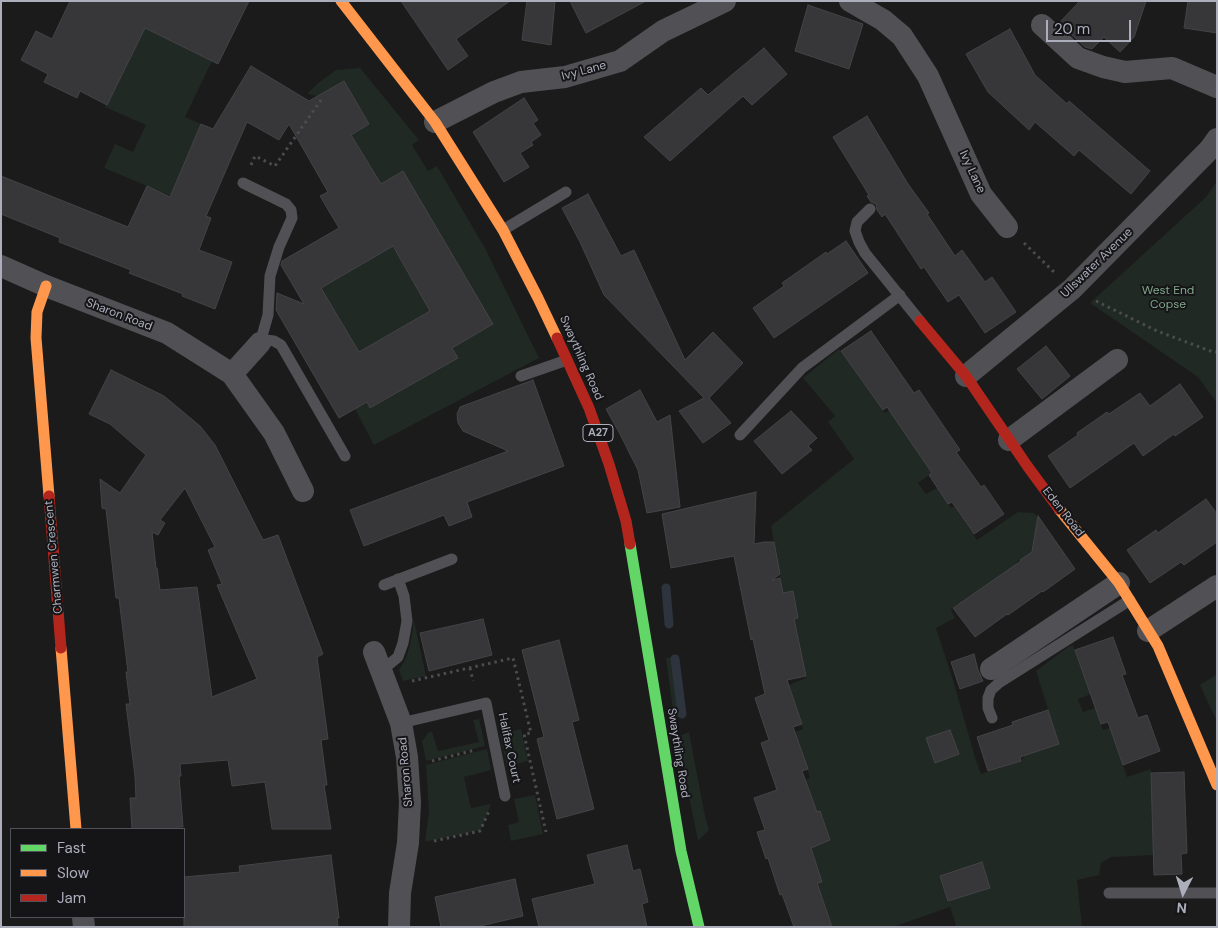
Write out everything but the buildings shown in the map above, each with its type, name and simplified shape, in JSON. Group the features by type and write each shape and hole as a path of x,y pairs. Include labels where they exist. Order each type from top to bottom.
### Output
{"street":[{"name":"Swaythling Road","path":"341,1 435,122 504,230 589,408 604,448 626,521 681,851 699,927"},
{"name":"Ivy Lane","path":"435,122 494,92 521,82 565,77 620,61 663,31 725,1"},
{"name":"Ivy Lane","path":"850,1 883,20 902,36 928,76 981,194 1007,227"},
{"path":"1042,25 1078,58 1103,67 1125,72 1172,68 1217,87"},
{"name":"Ullswater Avenue","path":"966,376 1072,289 1204,156 1217,139"},
{"name":"Sharon Road","path":"1,266 46,286 167,333 232,374 274,433 303,491"},
{"name":"Charmwen Crescent","path":"46,286 37,312 36,338 76,828"},
{"name":"Eden Road","path":"920,321 966,376 1028,467 1124,591 1158,646 1217,784"},
{"path":"232,374 260,344"},
{"path":"1010,440 1117,360"},
{"path":"1148,631 1217,586"},
{"path":"992,669 1124,591"},
{"name":"Sharon Road","path":"378,661 401,723 408,768 410,802 407,847 400,893 399,927"}],"lane":[{"path":"243,183 286,204 291,210 292,218 279,247 270,276 268,315 260,344"},
{"path":"504,230 566,192"},
{"path":"870,209 856,222 855,231 859,242 920,321"},
{"path":"740,435 802,368 900,295"},
{"path":"260,344 266,340 281,345 345,456"},
{"path":"521,376 567,360"},
{"path":"384,584 452,559"},
{"path":"378,661 398,657 403,643 407,621 404,596 398,579"},
{"path":"992,718 988,708 988,698 991,690 1124,591"},
{"name":"Halifax Court","path":"401,723 486,703 505,796"},
{"path":"1109,893 1217,893"}],"path":[{"path":"243,183 255,156 275,166 321,100"},
{"path":"1007,227 1072,289 1157,331 1217,352"},
{"path":"470,668 473,681"},
{"path":"408,768 494,745"},
{"path":"407,847 480,831 492,805 505,796"}],"green space":[{"path":"113,12 212,61 185,117 201,124 171,196 104,168 115,144 133,152 146,125 105,107 129,61"},
{"path":"360,68 419,140 412,145 428,171 437,166 486,250 539,358 374,445 355,409 367,402 371,408 458,358 452,348 493,324 378,219 369,165 351,135 369,124 344,81 318,96 307,94 336,70"},
{"name":"West End Copse","path":"1217,181 1217,403 1198,377 1090,303 1206,197"},
{"path":"389,240 430,311 359,352 321,288 369,260"},
{"path":"839,349 885,413 890,410 932,473 918,483 926,494 937,488 951,508 954,506 977,540 1018,512 1034,513 1048,530 1041,529 1035,533 1034,540 1039,547 1017,562 1015,566 953,607 951,610 955,618 936,628 981,774 1021,761 1024,756 1059,744 1036,671 1073,645 1091,694 1078,699 1083,712 1095,708 1103,730 1110,728 1127,777 1151,769 1154,855 1111,857 1101,863 1099,875 1077,880 1082,927 953,927 956,925 950,907 893,927 832,927 817,883 822,882 810,844 829,837 820,811 817,812 805,780 810,778 795,732 803,729 789,685 806,678 797,633 786,621 798,618 793,591 783,593 771,526 854,459 828,422 835,416 803,378"},
{"path":"414,620 426,676 403,681 399,670 410,645"},
{"path":"678,657 686,715 674,718 666,658"},
{"path":"1217,674 1217,722 1200,685"},
{"path":"479,719 485,746 426,761 422,741 429,732 432,732 438,751 479,742 473,720"},
{"path":"521,729 528,761 507,766 500,734"},
{"path":"689,732 709,830 698,841 677,737"},
{"path":"487,749 491,770 464,777 471,808 491,804 481,830 425,842 429,811 426,765"},
{"path":"535,795 543,834 511,841 508,825 519,822 514,799"}],"waterway":[{"path":"666,588 669,624"},
{"path":"675,659 682,714"}],"traffic: fast":[{"path":"630,544 681,851 699,927"}],"traffic: slow":[{"path":"341,1 435,122 503,230 557,338"},
{"path":"46,286 37,312 36,338 49,496"},
{"path":"1059,509 1119,583 1158,646 1217,785"},
{"path":"61,648 76,828"}],"traffic: jam":[{"path":"920,321 966,376 1059,509"},
{"path":"557,338 589,408 609,464 626,521 630,544"},
{"path":"49,496 61,648"}]}
